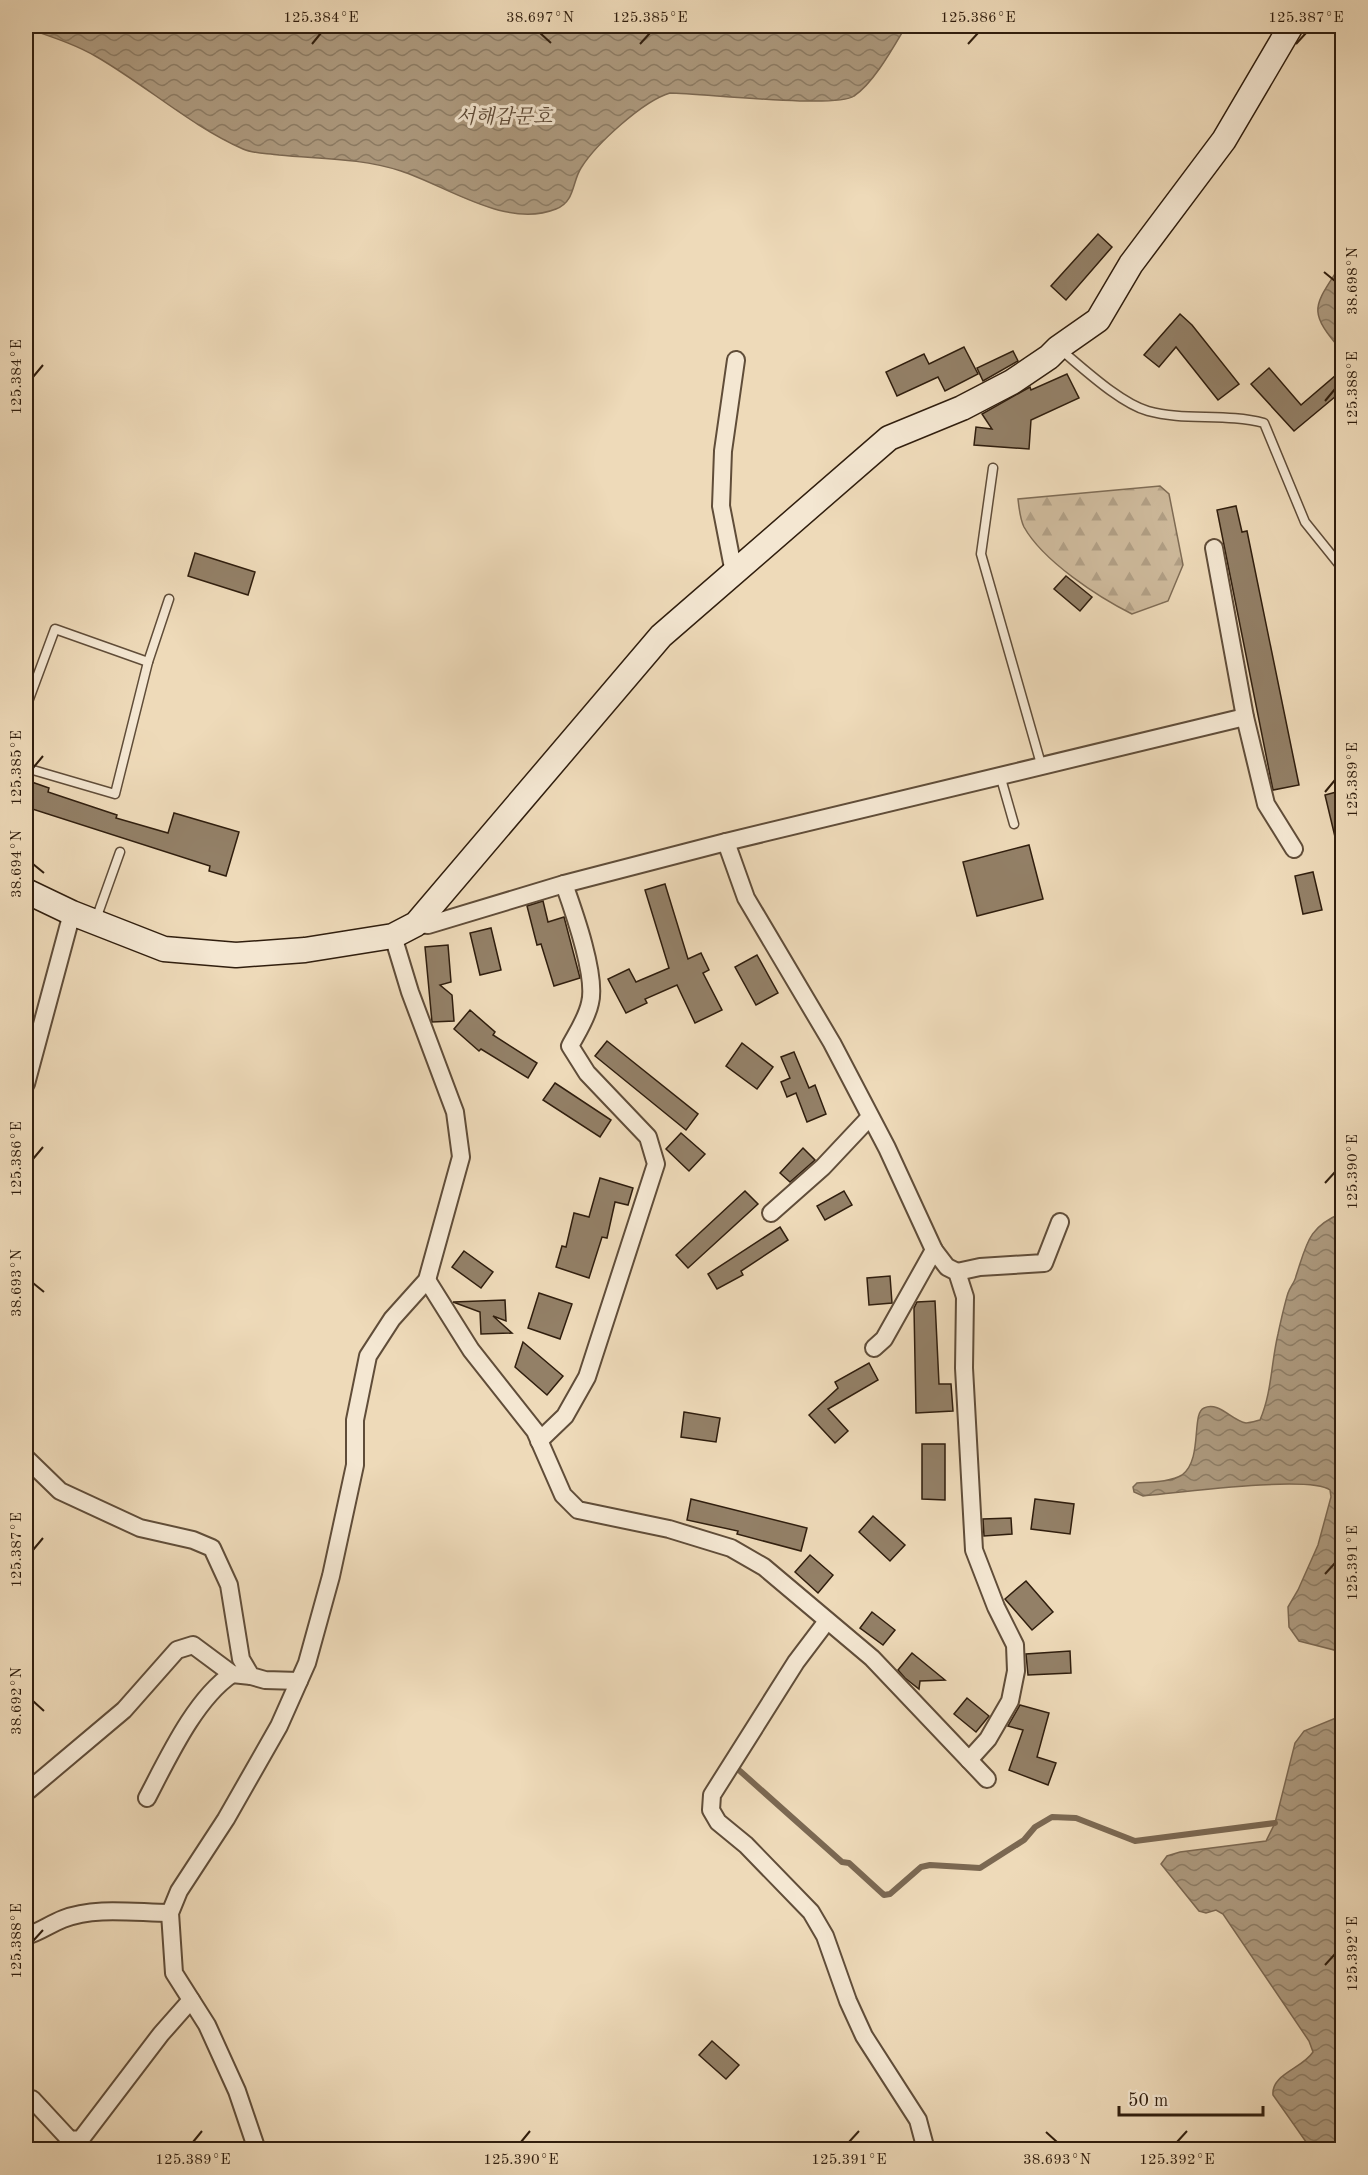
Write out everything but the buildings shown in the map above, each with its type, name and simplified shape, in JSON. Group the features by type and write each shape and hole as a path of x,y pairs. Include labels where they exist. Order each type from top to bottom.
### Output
{"street":[{"path":"26,891 72,913 164,949 236,955 305,951 393,936 417,924 639,659 661,636 890,438 962,408 1012,382 1098,320 1131,264 1224,140 1291,26"},
{"path":"734,573 721,506 723,451 735,360"},
{"path":"1214,548 1245,717 1266,804 1294,849"},
{"path":"417,924 428,925 564,884 726,842 1041,764 1245,717"},
{"path":"726,842 746,898 832,1043 934,1250 947,1267 957,1272 980,1267 1044,1263 1060,1222"},
{"path":"539,1441 565,1416 587,1377 656,1164 648,1137 586,1073 570,1046 591,1002 588,964 578,922 564,884"},
{"path":"26,1084 72,913"},
{"path":"257,2150 237,2091 207,2025 174,1973 170,1913 179,1891 226,1819 279,1726 307,1663 331,1576 355,1465 355,1420 368,1356 392,1319 427,1280 461,1157 455,1112 410,992 393,936"},
{"path":"771,1213 823,1167 870,1117"},
{"path":"874,1348 884,1339 934,1250"},
{"path":"957,1272 964,1297 964,1368 974,1550 996,1607 1015,1645 1016,1671 1010,1701 988,1739 969,1761"},
{"path":"427,1280 471,1350 535,1431 563,1495 579,1510 669,1529 731,1548 764,1567 872,1658 987,1779"},
{"path":"26,1458 60,1491 140,1528 193,1540 212,1548 229,1585 240,1659 251,1676"},
{"path":"827,1621 796,1662 712,1795 711,1810 718,1822 746,1845 810,1912 820,1928 864,2036 918,2120 926,2150"},
{"path":"29,1790 124,1710 177,1650 194,1645 232,1674 265,1680 299,1681"},
{"path":"147,1798 188,1726 217,1684 232,1674"},
{"path":"26,1936 40,1932 64,1918 96,1912 170,1913"},
{"path":"32,2099 70,2140 81,2139 161,2034 191,2000"}],"lane":[{"path":"1058,348 1106,387 1147,411 1239,416 1264,423 1305,522 1342,568"},
{"path":"993,468 981,554 1041,764"},
{"path":"26,768 115,794 148,662 169,599"},
{"path":"26,707 55,629 148,662"},
{"path":"1000,775 1014,824"},
{"path":"95,922 120,852"}],"green space":[{"path":"1160,486 1169,494 1183,565 1168,601 1132,614 1072,577 1044,553 1024,527 1018,499"}],"water":[{"name":"서해갑문호","path":"26,26 906,26 869,82 854,96 842,100 796,101 670,93 659,98 621,124 597,147 578,173 567,202 556,209 537,214 517,214 477,203 419,178 386,167 356,161 247,151 205,129 89,52 26,28"},
{"path":"1342,263 1342,351 1323,326 1318,307 1325,289"},
{"path":"1342,1213 1342,1658 1334,1650 1299,1641 1289,1627 1288,1607 1318,1545 1331,1497 1330,1490 1297,1484 1143,1496 1134,1492 1133,1487 1137,1483 1172,1479 1182,1475 1192,1459 1198,1418 1204,1408 1215,1407 1246,1423 1260,1420 1267,1399 1285,1303 1306,1245 1315,1230"},
{"path":"1342,1685 1342,2149 1311,2149 1273,2095 1277,2082 1313,2052 1309,2041 1223,1914 1216,1910 1206,1913 1199,1911 1161,1864 1167,1856 1180,1852 1266,1841 1275,1823 1295,1743 1304,1731 1336,1718"}],"waterway":[{"path":"740,1771 842,1862 849,1863 884,1895 890,1894 921,1867 930,1865 980,1868 1024,1840 1035,1827 1052,1817 1076,1818 1135,1841 1275,1823"}]}
